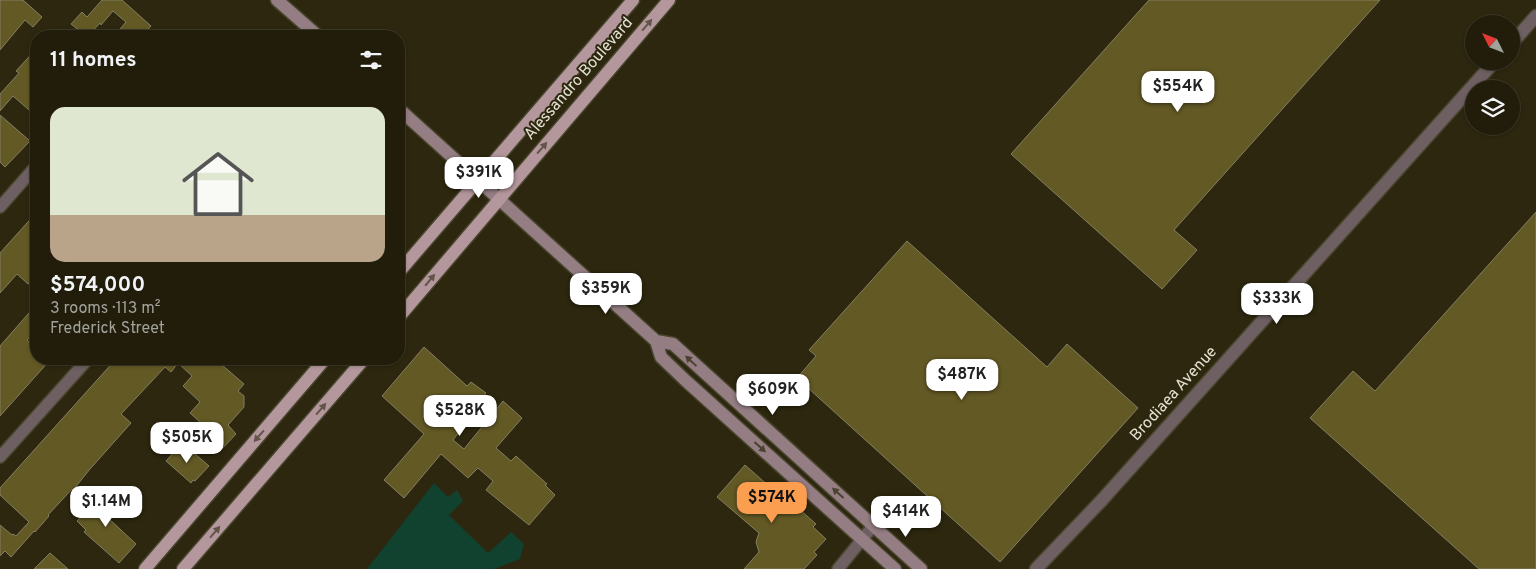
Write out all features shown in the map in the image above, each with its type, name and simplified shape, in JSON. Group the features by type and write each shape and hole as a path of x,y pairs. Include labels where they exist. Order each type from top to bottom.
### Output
{"main road":[{"path":"277,0 311,30"},
{"name":"Alessandro Boulevard","path":"405,265 633,0"},
{"name":"Alessandro Boulevard","path":"405,310 668,0"},
{"path":"405,114 656,342 661,357 685,380 896,569"},
{"path":"656,342 673,344 921,569"},
{"path":"145,569 320,365"},
{"path":"183,569 359,365"},
{"path":"685,380 698,379 766,438 775,444 782,443"}],"street":[{"path":"1520,34 1536,16"},
{"name":"Brodiaea Avenue","path":"1036,569 1108,493 1488,70"},
{"path":"0,206 30,173"},
{"path":"0,457 83,365"},
{"path":"838,569 873,526"}],"green space":[{"path":"434,483 448,497 457,490 463,501 449,515 488,553 511,532 524,544 520,559 494,569 367,569"}],"building":[{"path":"0,0 23,0 42,17 33,27 25,20 0,50"},
{"path":"102,0 122,0 151,26 147,30 119,30 126,22 113,11 101,25 100,23 94,30 78,30 71,24 82,12 87,17"},
{"path":"1149,0 1380,0 1174,230 1197,250 1162,289 1011,154"},
{"path":"30,56 30,111 13,96 0,111 0,94 19,73 16,71"},
{"path":"0,115 30,141 5,167 0,162"},
{"path":"1536,212 1536,569 1479,569 1310,418 1353,371 1375,391"},
{"path":"30,220 30,282 28,284 17,274 0,293 0,253"},
{"path":"907,241 1047,367 1067,344 1138,408 1000,562 797,378 816,356 809,350"},
{"path":"30,312 30,337 27,340 30,343 30,365 46,365 0,416 0,346"},
{"path":"424,347 467,386 471,382 486,393 482,398 484,399 453,440 464,449 503,401 522,418 496,448 511,461 516,456 547,484 545,485 555,495 529,525 486,490 493,481 478,468 468,478 441,454 404,498 384,480 424,434 382,396"},
{"path":"111,365 176,365 171,372 165,367 121,414 131,423 11,557 5,551 0,556 0,525 16,536 29,522 0,495 0,488"},
{"path":"180,365 222,365 244,384 238,391 244,396 244,407 228,425 236,434 219,452 206,440 212,433 190,413 200,402 183,386 192,376"},
{"path":"181,444 192,455 194,453 209,466 191,483 166,461"},
{"path":"745,465 796,510 798,508 816,524 813,527 826,539 814,552 817,555 804,569 744,569 759,552 756,542 759,533 717,497"},
{"path":"105,490 118,503 106,516 136,544 119,563 84,532 86,530 77,521"},
{"path":"50,553 68,569 34,569"}]}
